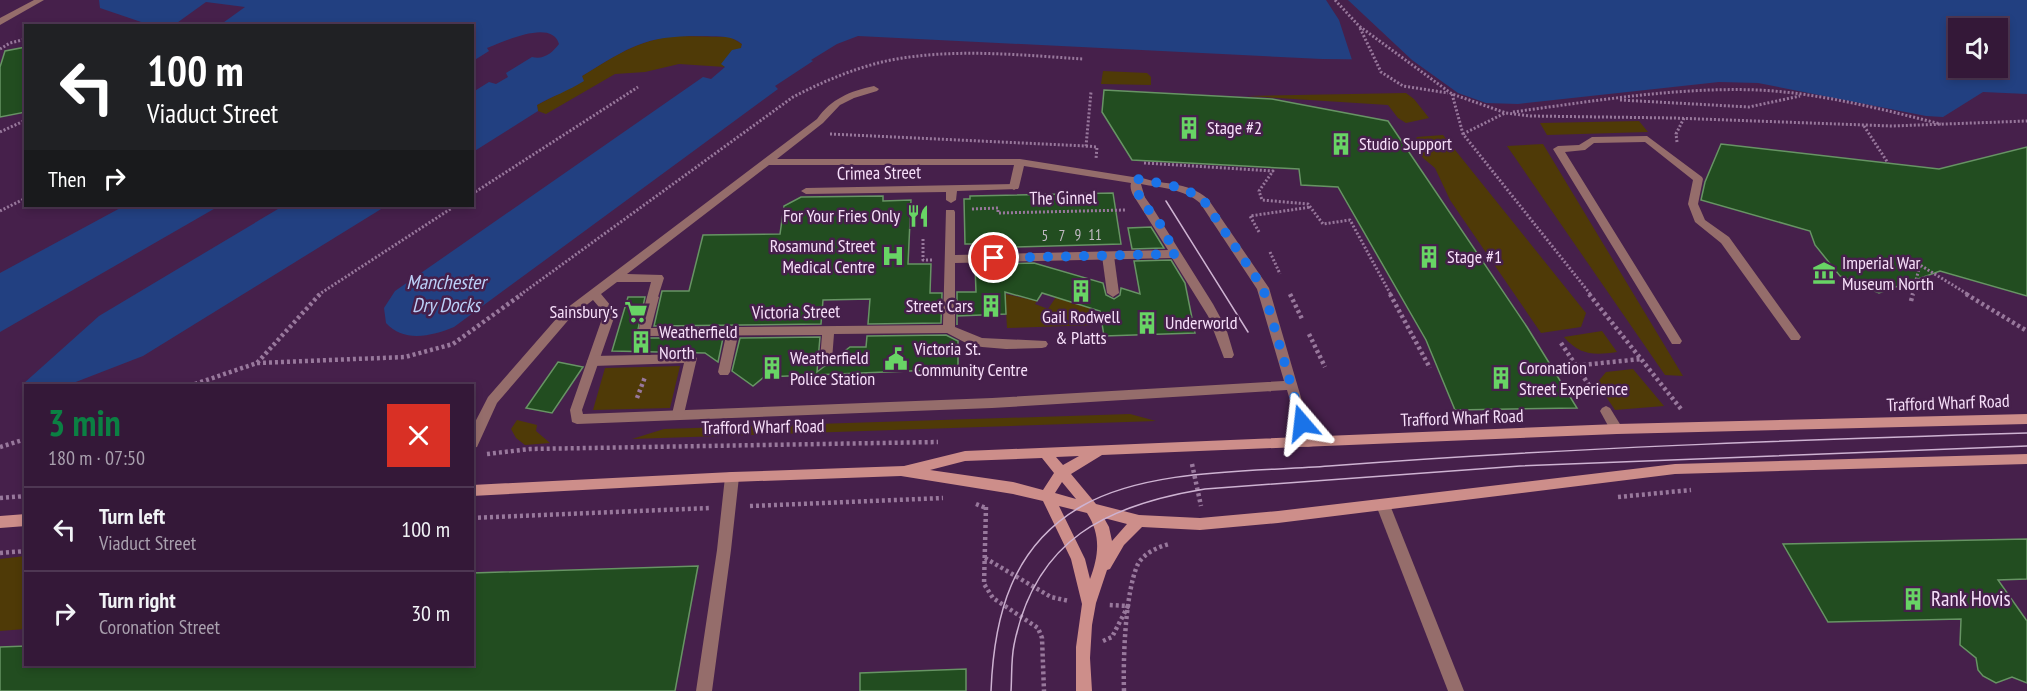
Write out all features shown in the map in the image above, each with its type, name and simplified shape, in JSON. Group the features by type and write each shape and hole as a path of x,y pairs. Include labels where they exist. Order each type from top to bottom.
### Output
{"street":[{"path":"0,22 40,0"},
{"path":"474,439 492,400 567,314 820,121 828,109 844,98 874,89"},
{"path":"1676,341 1558,149 1581,148 1592,140 1647,139 1698,179 1693,204 1700,222 1725,240 1795,338"},
{"path":"767,162 1020,162 1137,179 1178,187 1195,193 1204,201 1263,288 1308,442"},
{"name":"Crimea Street","path":"806,191 1014,187 1020,162"},
{"path":"1137,179 1135,186 1140,198 1160,224 1204,297 1224,336 1228,355"},
{"path":"952,188 949,329 962,338 997,345 1042,344"},
{"path":"949,259 1176,254"},
{"path":"1108,256 1113,292"},
{"name":"Victoria Street","path":"613,278 658,278 645,332 949,329"},
{"path":"594,293 610,312 576,410 577,418 992,403 1291,385"},
{"path":"826,360 828,329"},
{"path":"724,372 733,331"},
{"path":"593,361 691,358 678,414"},
{"path":"1606,411 1617,429"},
{"name":"Trafford Wharf Road","path":"901,471 965,456 1617,429 2027,419"},
{"path":"1089,604 1078,559 1047,496 1051,484 1061,473 1103,452"},
{"path":"1046,454 1092,510 1104,529 1101,571"},
{"name":"Trafford Wharf Road","path":"474,491 732,477 901,471 1013,488 1139,521 1200,524 1383,505 1675,469 2027,459"},
{"path":"704,691 732,477"},
{"path":"1383,505 1456,691"},
{"path":"0,522 24,520"},
{"path":"1084,691 1082,652 1089,604 1101,571 1119,541 1139,521"}],"path":[{"path":"1335,0 1359,26 1452,94 1463,134 1685,414"},
{"path":"1359,26 1380,72 1402,86 1452,94 1506,113 1530,116 1684,118 1864,125 1947,125 1982,121 2027,121"},
{"path":"0,49 10,43 24,40"},
{"path":"195,384 257,363 405,357 453,344 793,97 833,77 905,58 984,53 1083,59"},
{"path":"474,193 638,87"},
{"path":"1463,134 1506,113 1607,99 1708,90 1759,90 1804,95 1887,110 1947,125"},
{"path":"1086,146 1091,92"},
{"path":"1607,99 1740,107 1804,95"},
{"path":"0,132 24,121"},
{"path":"1864,125 1888,163"},
{"path":"829,134 1097,147 1096,160 1107,161"},
{"path":"1138,162 1273,171 1258,191 1262,200 1308,204 1323,224 1350,220 1430,368"},
{"path":"0,211 24,199"},
{"path":"257,363 315,297 454,207"},
{"path":"1259,232 1250,216 1312,207"},
{"name":"The Ginnel","path":"972,209 998,208 998,213 1131,210"},
{"path":"923,239 923,260 931,260"},
{"path":"1270,252 1280,274"},
{"path":"1911,301 1920,265 2027,331"},
{"path":"1290,293 1302,319"},
{"path":"1309,334 1325,368"},
{"path":"1561,343 1606,411"},
{"path":"1553,368 1641,359"},
{"path":"635,401 644,384 645,376 641,367"},
{"path":"0,447 24,440"},
{"name":"Trafford Wharf Road","path":"483,454 516,451 941,442"},
{"path":"1082,652 1112,637 1128,606 1139,562 1160,546 1174,543 1176,509 1202,507 1192,462 1182,463"},
{"path":"1607,499 1698,489"},
{"path":"0,498 24,496"},
{"path":"986,501 984,584 993,598 1038,628 1042,638 1044,691"},
{"path":"0,553 24,550"},
{"path":"985,558 1051,597 1067,600"},
{"path":"1112,605 1128,606"},
{"path":"1124,691 1122,659 1128,627 1128,606"}],"shaded area":[{"path":"675,36 730,37 742,44 741,48 722,64 725,67 679,64 645,72 615,74 546,114 538,111 537,105 583,81 582,76 615,56 648,42"},
{"path":"1103,71 1147,73 1151,77 1151,85 1101,84"},
{"path":"1406,93 1414,99 1429,118 1406,123 1398,118 1388,105 1247,96"},
{"path":"1639,121 1648,132 1547,135 1540,123"},
{"path":"1443,135 1586,313 1581,327 1541,333 1450,200 1435,168 1423,158 1413,143 1417,137"},
{"path":"1543,144 1683,376 1665,375 1507,146"},
{"path":"1005,294 1037,301 1035,304 1048,309 1056,297 1093,309 1096,325 1007,328"},
{"path":"1602,331 1617,352 1588,353 1576,348 1564,337"},
{"path":"680,366 670,408 593,410 605,368"},
{"path":"1633,369 1664,406 1615,410 1597,383 1606,372"},
{"path":"1130,414 1156,421 632,439 664,429"},
{"path":"517,420 537,425 536,431 550,443 525,445 516,438 511,429"},
{"path":"24,556 24,629 0,631 0,559"}],"water":[{"name":"Manchester Dry Docks","path":"99,0 2027,0 2027,94 1983,92 1943,117 1926,116 1758,83 1719,82 1518,104 1486,103 1458,93 1412,60 1322,59 858,36 837,44 811,60 813,61 775,86 778,89 454,327 428,335 410,335 393,329 386,323 384,308 395,291 703,77 711,79 725,67 721,64 732,50 741,48 742,44 730,38 686,36 668,37 640,44 582,76 584,81 578,85 537,105 538,111 474,151 474,91 489,82 496,84 508,77 506,73 532,57 544,57 559,44 555,36 547,33 526,34 487,48 489,51 474,60 474,24 147,24 100,8"},
{"path":"122,207 217,207 0,332 0,273"},
{"path":"281,207 384,207 143,356 71,384 23,384 99,316"}],"pier":[{"path":"1326,0 1348,0 1412,60 1352,60 1339,20"},
{"path":"206,2 245,7 221,24 175,24"}],"building":[{"path":"24,47 24,112 0,117 0,67 5,51"},
{"path":"1104,90 1272,99 1388,121 1527,327 1577,408 1455,410 1426,340 1338,187 1301,185 1299,169 1132,160 1102,112"},
{"path":"1721,144 1939,169 2027,147 2027,296 1940,271 1879,293 1840,276 1815,245 1810,231 1701,200 1705,182"},
{"path":"1113,193 1121,244 978,248 993,252 975,252 975,244 965,244 964,199 970,199 970,196"},
{"path":"883,196 883,201 911,200 908,264 931,264 930,293 942,293 941,323 868,324 870,299 823,300 821,324 654,326 662,291 689,291 703,235 780,234 784,206 801,197"},
{"path":"1151,227 1164,248 1132,249 1128,228"},
{"path":"1171,260 1185,283 1195,333 1104,336 1100,311 1042,293 1037,301 1005,292 1006,314 957,316 957,292 976,292 975,265 1034,263 1103,283 1106,295 1114,299 1120,295 1121,288 1140,294 1134,261"},
{"path":"628,297 645,297 637,334 644,338 723,338 718,362 705,353 612,351"},
{"path":"946,335 958,341 958,369 764,377 753,386 732,371 740,338 820,337 817,372 850,347 866,347 867,336"},
{"path":"558,362 583,367 552,413 526,408"},
{"name":"Rank Hovis","path":"2027,539 2027,579 1998,580 2027,621 2027,683 2012,677 1996,683 1983,676 1978,670 1976,658 1960,645 1961,619 1828,622 1783,544"},
{"path":"698,566 675,691 0,691 0,647 24,646 24,666 474,666 474,573"},
{"path":"966,669 966,691 860,691 860,673"}],"tram line":[{"path":"1166,201 1248,332"},
{"path":"991,691 993,663 1003,610 1011,585 1023,562 1058,522 1082,506 1108,494 1138,485 1169,478 1235,471 1503,454 2027,433"},
{"path":"1011,691 1013,651 1024,609 1039,578 1058,553 1081,533 1107,517 1137,505 1170,496 1205,489 1520,466 2027,446"}],"place":[{"name":"Stage #2","path":"1189,128"},
{"name":"Studio Support","path":"1341,144"},
{"name":"For Your Fries Only","path":"918,216"},
{"name":"Rosamund Street Medical Centre","path":"893,256"},
{"name":"Stage #1","path":"1429,257"},
{"name":"Imperial War Museum North","path":"1824,273"},
{"name":"Gail Rodwell & Platts","path":"1081,291"},
{"name":"Street Cars","path":"991,306"},
{"name":"Sainsbury's","path":"636,312"},
{"name":"Underworld","path":"1147,323"},
{"name":"Weatherfield North","path":"641,342"},
{"name":"Victoria St. Community Centre","path":"896,359"},
{"name":"Weatherfield Police Station","path":"772,368"},
{"name":"Coronation Street Experience","path":"1501,378"},
{"name":"Rank Hovis","path":"1913,599"}],"route":[{"path":"994,258 1176,254 1160,224 1140,198 1135,186 1137,179 1178,187 1195,193 1204,201 1263,288 1302,423"}]}
